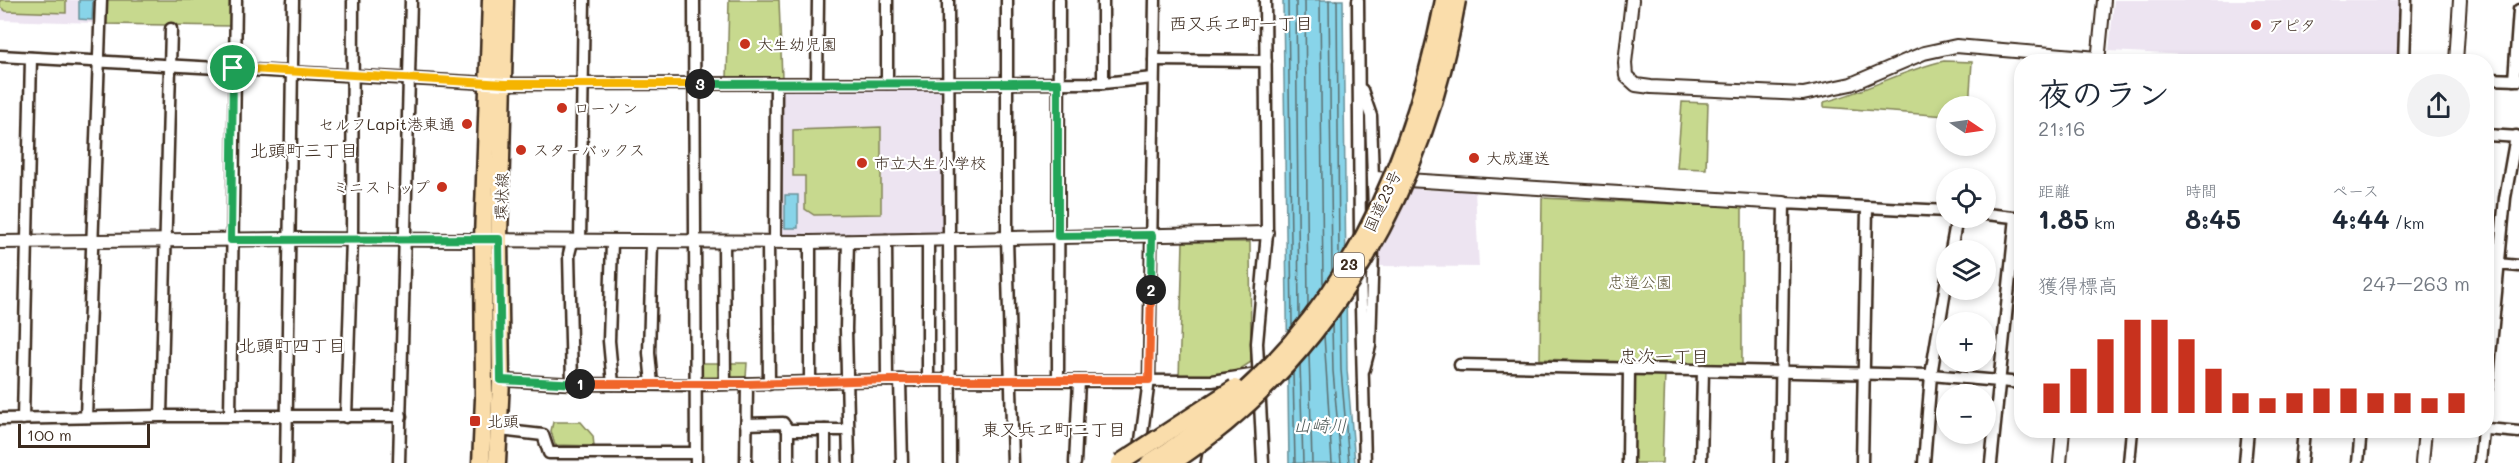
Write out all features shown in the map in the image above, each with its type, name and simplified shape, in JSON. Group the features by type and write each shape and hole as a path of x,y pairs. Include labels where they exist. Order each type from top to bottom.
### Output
{"main road":[{"name":"環状線","path":"491,0 497,83"},
{"name":"環状線","path":"481,463 497,83 506,0"},
{"name":"国道23号","path":"1149,463 1212,418 1259,374 1315,313 1368,231 1407,144 1424,93 1444,0"},
{"name":"国道23号","path":"1172,463 1232,418 1287,365 1355,278 1401,193 1422,140 1438,87 1457,0"},
{"name":"環状線","path":"491,239 501,380 497,463"},
{"path":"1120,463 1221,396 1259,374"}],"street":[{"path":"86,417 101,0"},
{"path":"230,416 233,68 236,0"},
{"path":"286,463 293,0"},
{"path":"346,417 352,239 353,0"},
{"path":"399,463 411,0"},
{"path":"572,384 569,254 576,242 584,0"},
{"path":"500,430 543,435 549,453 634,458 695,458 694,0"},
{"path":"817,82 818,0"},
{"path":"887,0 887,83"},
{"path":"948,0 950,463"},
{"path":"1007,0 1007,237 1013,463"},
{"path":"1058,380 1059,0"},
{"path":"1102,83 1103,0"},
{"path":"1138,463 1149,380 1155,0"},
{"path":"1263,463 1257,343 1267,233 1265,0"},
{"path":"1358,0 1361,384 1365,463"},
{"path":"1632,0 1625,63 1626,76 1636,85 1651,87 1803,94 1851,84 1924,53 1956,46 2037,54"},
{"path":"2099,54 2104,0"},
{"path":"2404,54 2406,0"},
{"path":"2457,54 2460,0"},
{"path":"2494,79 2517,80 2519,10"},
{"path":"162,416 164,241 171,29"},
{"path":"0,56 169,63 292,73 497,83 1102,83 1153,78"},
{"path":"23,419 31,58"},
{"path":"1154,60 1266,62"},
{"path":"1359,78 1371,116 1375,178 1370,346 1361,384"},
{"path":"769,384 776,84"},
{"path":"2494,135 2518,136 2494,253"},
{"path":"1375,178 1867,209 1936,211"},
{"path":"1780,463 1784,203"},
{"path":"1862,463 1867,209"},
{"path":"1996,215 2014,217"},
{"path":"0,242 491,239 576,242 810,242 1267,233"},
{"path":"886,240 887,380"},
{"path":"848,241 846,381 849,463"},
{"path":"927,241 928,380"},
{"path":"612,242 609,341 613,384"},
{"path":"652,242 649,353 652,384"},
{"path":"724,242 725,383"},
{"path":"810,242 810,380"},
{"path":"1991,463 2014,258"},
{"path":"2494,263 2519,266"},
{"path":"1924,463 1931,375 1943,300"},
{"path":"1460,365 1931,375 2014,382"},
{"path":"1628,463 1629,369"},
{"path":"1701,463 1703,370"},
{"path":"501,380 572,384 695,385 769,384 810,380 1212,381 1259,374"},
{"path":"900,380 902,463"},
{"path":"1075,463 1079,381"},
{"path":"1194,463 1212,381"},
{"path":"746,463 747,384"},
{"path":"0,419 401,416"},
{"path":"746,424 783,423 788,430 788,463"},
{"path":"788,430 848,430"},
{"path":"825,430 825,463"},
{"path":"2494,431 2519,432"},
{"path":"2060,463 2062,438"},
{"path":"2129,463 2131,438"},
{"path":"2245,463 2247,438"},
{"path":"2301,463 2303,438"},
{"path":"2358,463 2360,438"},
{"path":"2422,463 2424,438"},
{"path":"2480,463 2484,438"}],"shaded area":[{"path":"0,0 97,0 96,23 0,20"},
{"name":"アピタ","path":"2114,0 2401,0 2400,54 2168,54 2109,51"},
{"name":"市立大生小学校","path":"782,90 942,90 945,92 943,234 782,234 779,232 779,94"},
{"path":"1381,182 1426,190 1475,191 1479,267 1380,266 1376,185"}],"green space":[{"path":"0,0 66,0 66,13 6,11 0,7"},
{"path":"105,0 231,0 230,26 105,24"},
{"path":"729,0 779,0 782,78 727,78"},
{"path":"1944,61 1972,62 1970,96 1936,96 1936,115 1824,107 1824,102 1855,93"},
{"path":"1682,102 1708,103 1706,169 1677,168"},
{"path":"881,127 881,214 814,215 805,209 805,176 793,176 793,130"},
{"name":"忠道公園","path":"1542,198 1742,207 1742,366 1540,359"},
{"path":"1183,242 1250,242 1251,362 1231,375 1179,379"},
{"path":"700,363 721,363 721,377 700,377"},
{"path":"728,363 747,363 746,378 730,377"},
{"path":"1632,373 1665,374 1662,463 1631,463"},
{"path":"553,422 581,422 593,436 594,446 555,445 551,431"}],"water":[{"path":"79,0 93,0 92,20 79,19"},
{"name":"山崎川","path":"1283,0 1343,0 1347,370 1355,463 1289,463"},
{"path":"785,195 798,195 798,228 785,228"}],"place":[{"name":"アピタ","path":"2256,25"},
{"name":"大生幼児園","path":"745,44"},
{"name":"ローソン","path":"562,108"},
{"name":"セルフLapit港東通","path":"467,124"},
{"name":"スターバックス","path":"521,150"},
{"name":"大成運送","path":"1474,158"},
{"name":"市立大生小学校","path":"862,163"},
{"name":"ミニストップ","path":"442,187"},
{"name":"北頭","path":"475,421"}],"district":[{"name":"西又兵ヱ町一丁目","path":"1241,24"},
{"name":"北頭町三丁目","path":"304,151"},
{"name":"北頭町四丁目","path":"292,346"},
{"name":"忠次一丁目","path":"1664,357"},
{"name":"東又兵ヱ町二丁目","path":"1054,430"}],"route":[{"path":"233,68 505,84 1058,83 1058,236 1152,235 1149,380 810,380 769,384 695,385 572,384 501,380 499,239 231,240 233,68"}]}
